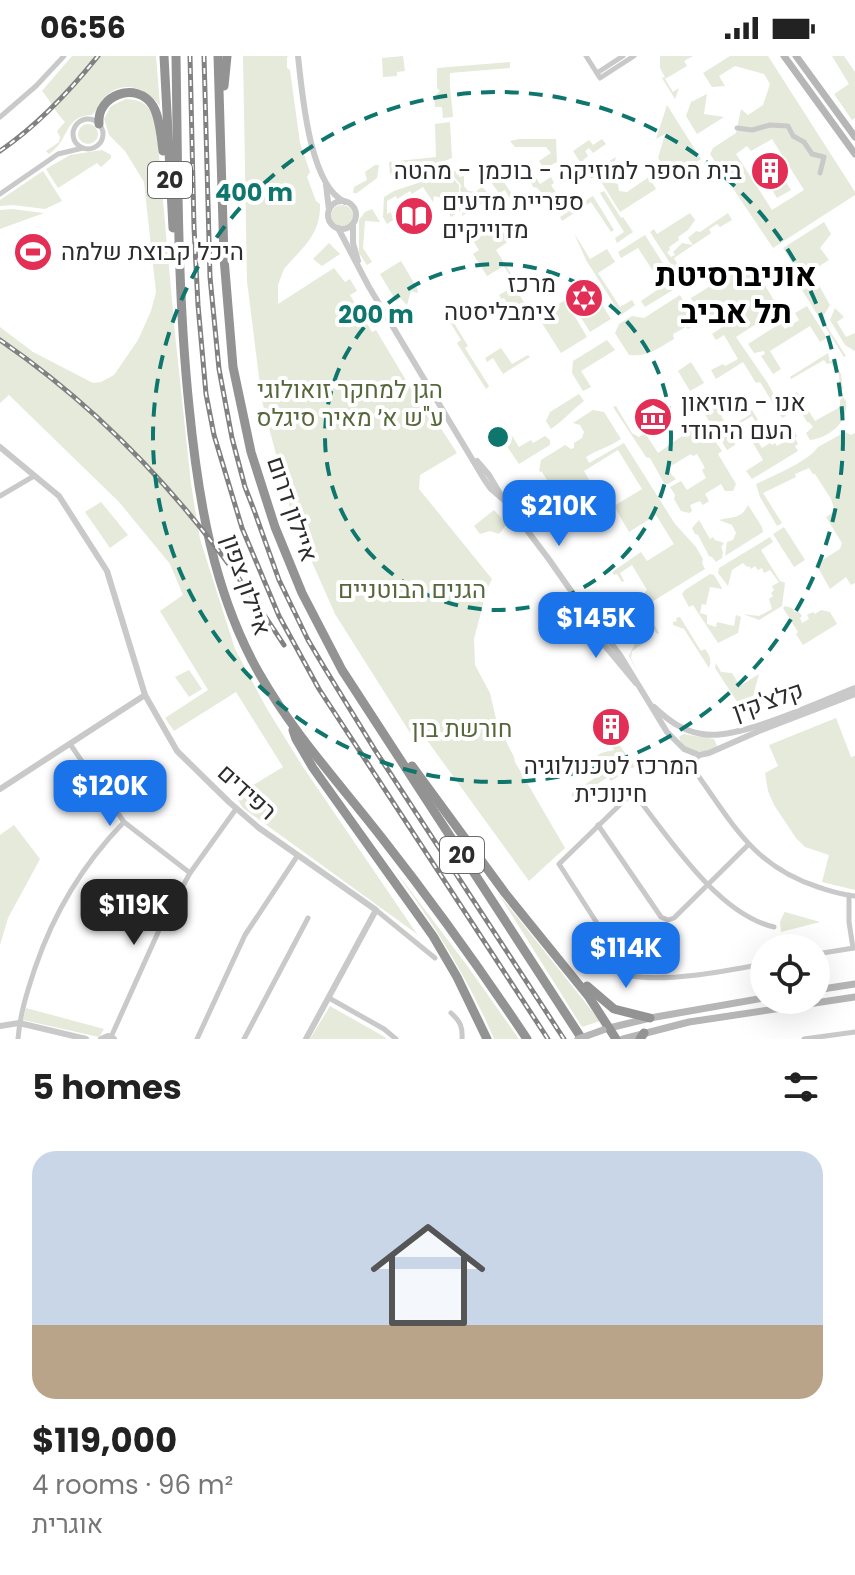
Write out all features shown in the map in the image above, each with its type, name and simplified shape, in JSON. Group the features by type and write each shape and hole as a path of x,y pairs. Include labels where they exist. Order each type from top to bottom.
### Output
{"highway":[{"name":"20","path":"164,56 180,303"},
{"name":"איילון צפון","path":"176,56 183,351 194,460 208,541 227,599 244,644 290,723 453,930 527,1039"},
{"name":"איילון דרום","path":"218,56 224,258 233,367 243,420 264,495 288,562 318,628 352,687 580,1039"},
{"path":"220,117 227,56"},
{"path":"99,124 100,112 114,96 132,92 145,98 155,110 170,183"},
{"path":"352,687 505,893 589,997 606,1029 616,1039"},
{"path":"290,723 313,768 433,936 487,1038"},
{"path":"557,957 595,995 614,1009 650,1018"}],"main road":[{"path":"784,56 855,154"},
{"path":"796,56 855,137"},
{"path":"830,988 855,984"},
{"path":"623,1039 689,1022 855,997"},
{"path":"580,1039 650,1018 750,1000"}],"street":[{"path":"0,117 64,56"},
{"path":"298,56 307,126 315,157 337,198 355,210 353,243 358,265"},
{"path":"599,75 623,56"},
{"path":"599,75 634,56"},
{"path":"587,57 598,65 614,62"},
{"path":"587,57 599,75"},
{"path":"0,194 58,154 91,148 101,141 99,124 93,120 85,119 75,126 73,137 83,148"},
{"path":"737,128 752,130 770,125 788,126 793,136 804,142 812,154 824,157 820,173"},
{"path":"324,178 330,221 344,237 369,287 471,455 484,468 588,615 601,641 636,683 673,739 684,749 699,755 695,761 697,774 749,844 775,868 794,879 838,894 852,895 849,922 854,948 830,952"},
{"path":"330,210 334,204 345,202"},
{"path":"338,228 353,224"},
{"name":"רפידים","path":"0,447 59,496 107,571 145,695 177,751 259,828 376,910 435,958"},
{"path":"0,496 34,476"},
{"name":"קלצ'קין","path":"691,731 713,735 744,730 855,691"},
{"name":"קלצ'קין","path":"699,755 720,749 855,691"},
{"path":"0,789 145,695"},
{"path":"649,702 670,721 691,731"},
{"path":"673,739 691,731"},
{"path":"713,735 720,749"},
{"path":"70,744 124,822 190,873"},
{"path":"750,966 647,979 631,976 559,864 633,792 707,885 759,924 774,927"},
{"path":"101,1039 106,1036 113,1038 160,928 190,873 236,809"},
{"path":"18,1039 22,1006 44,940 68,892 124,822"},
{"path":"598,825 661,917 668,920 674,918 749,844"},
{"path":"197,1039 245,935 298,855"},
{"path":"306,1039 376,910"},
{"path":"244,1039 308,918"},
{"path":"329,998 396,1039"},
{"path":"451,1013 459,1020 462,1039"},
{"path":"0,1026 19,1023 86,1039"},
{"path":"804,1039 855,1032"}],"green space":[{"path":"72,56 156,56 160,106 147,94 133,88 110,92 92,115 76,119 71,124 61,142 49,154 46,151 59,142 57,131 65,122 42,91"},
{"path":"243,56 289,56 287,68 290,70 300,143 310,172 307,177 320,204 314,233 284,269 278,285 278,304 334,268 345,282 350,279 357,291 350,295 372,332 376,330 435,429 440,427 457,453 420,475 419,489 492,579 474,639 475,665 490,693 497,723 515,762 565,848 529,881 421,732 414,739 335,614 293,519 262,401 247,281"},
{"path":"403,56 405,71 397,72 397,76 383,77 382,58"},
{"path":"660,56 693,56 684,61 687,66 665,79 673,92 679,88 675,99 662,78 665,77 660,68"},
{"path":"730,56 768,56 855,195 773,248 710,154 713,148 736,133 741,109 748,115 763,105 770,84 764,74 735,66 719,76 725,86 712,87 703,73","holes":["772,139 804,190 772,210 736,154 747,146 751,151"]},
{"path":"832,56 844,56 855,72 855,118 852,120 834,94 849,84"},
{"path":"510,62 510,68 450,73 453,117 443,118 442,107 435,107 434,96 440,91 437,88 437,68"},
{"path":"707,94 704,114 724,117 697,134 686,116 691,102"},
{"path":"126,99 143,103 154,120 191,484 200,539 235,649 303,767 417,934 243,808 235,796 283,767 236,692 174,731 165,718 208,690 160,611 183,595 170,564 119,502 9,395 0,403 0,327 33,352 93,383 114,375 138,340 151,311 156,292 144,182 125,151 109,135 104,119 111,106"},
{"path":"667,105 701,159 671,179 658,158 665,134 656,139"},
{"path":"450,122 452,158 412,174 403,171 390,174 389,162 436,157 435,124"},
{"path":"84,124 92,124 98,134 92,144 84,144 78,138 78,130"},
{"path":"556,139 557,162 544,169 539,161 551,153 546,147 515,147 510,141"},
{"path":"602,139 606,144 593,153 589,148 585,151 588,156 583,160 591,172 616,157 614,164 591,179 573,151 589,140 593,145"},
{"path":"102,150 111,158 101,167 97,163 58,188 46,169 70,155"},
{"path":"379,165 377,178 353,193 354,187 367,180 365,172"},
{"path":"459,170 459,177 464,176 464,186 468,191 476,192 482,186 489,195 489,199 462,216 465,200 461,185 450,172"},
{"path":"43,171 62,201 45,209 0,206 0,200"},
{"path":"497,172 518,203 514,205 505,190 499,193 488,178 489,173"},
{"path":"448,173 459,185 460,211 451,217 443,198 434,196 433,202 423,187 412,194 410,191 387,201 387,214 391,212 393,220 387,224 383,217 384,197"},
{"path":"525,173 532,181 536,178 540,184 551,177 554,183 551,185 563,204 555,209 545,194 535,202 542,193 534,188"},
{"path":"614,175 613,183 618,184 619,191 627,192 649,177 656,189 620,212 602,183"},
{"path":"782,176 791,190 777,198 769,185"},
{"path":"604,191 633,232 617,243 615,238 624,232 600,193"},
{"path":"593,196 614,230 611,232 591,202 562,221 560,217"},
{"path":"342,205 350,208 353,216 350,224 342,227 334,224 331,216 334,208"},
{"path":"372,209 380,222 365,221 363,248 372,262 367,265 359,253 359,220"},
{"path":"0,210 44,213 0,229"},
{"path":"690,213 695,220 669,247 667,252 671,257 682,243 693,245 688,238 696,231 700,232 728,213 732,220 709,229 711,233 674,258 683,274 679,277 650,232 654,229 657,234"},
{"path":"824,222 831,234 820,248 829,260 800,275 783,248"},
{"path":"497,223 509,241 496,250 513,281 504,266 487,276 473,254 479,250 472,239"},
{"path":"574,233 590,259 607,249 615,262 598,273 620,307 632,300 635,305 621,315 586,260"},
{"path":"645,235 678,287 645,307 641,301 663,286 638,248 621,258 618,252"},
{"path":"329,243 340,254 322,266 313,259"},
{"path":"401,261 418,293 411,291 407,305 400,298 396,301 380,274"},
{"path":"743,266 755,277 759,275 776,304 761,314 764,319 736,337 767,382 786,416 782,418 760,382 756,383 743,362 716,379 711,370 738,359 724,335 716,340 712,334 727,324 719,312 709,317 706,312 698,312 691,298 736,270 739,273"},
{"path":"817,282 830,305 824,322 844,357 802,290"},
{"path":"514,286 525,304 513,312 499,295"},
{"path":"680,295 697,324 673,334 674,339 653,351 629,355 615,333 619,324 632,316 644,318"},
{"path":"565,300 587,337 561,353 538,317"},
{"path":"601,303 611,319 590,332 580,316"},
{"path":"807,306 827,338 820,342 810,326 770,351 781,369 773,374 761,356 765,354 764,351 754,353 748,344 781,323 785,329 799,320 795,313"},
{"path":"835,308 844,317 837,322 846,337 855,333 855,351 845,345 830,320"},
{"path":"446,310 489,386 486,389 457,343 461,340 443,311"},
{"path":"607,340 615,350 581,371 591,387 583,391 572,373 573,361"},
{"path":"501,348 512,364 528,355 530,357 503,374 493,358 487,362 485,358"},
{"path":"828,353 830,362 833,360 841,374 843,389 840,389 839,375 831,363 827,364 824,360 791,379 790,377"},
{"path":"691,362 704,383 690,391 678,371"},
{"path":"797,392 815,421 840,407 843,397 846,409 841,422 831,432 810,440 806,433 813,427 801,412 797,414 787,397"},
{"path":"579,394 584,401 551,429 546,421 550,412"},
{"path":"710,396 728,428 751,414 752,410 758,420 755,421 752,416 732,428 735,445 727,450 698,403"},
{"path":"616,406 632,433 639,437 645,433 658,453 703,424 722,451 718,454 736,484 733,491 725,491 721,484 705,494 709,501 703,505 700,501 690,505 692,511 689,513 681,511 670,487 681,481 687,490 706,478 702,470 705,468 697,454 691,454 669,467 676,479 664,483 613,407"},
{"path":"593,410 604,412 621,439 586,457 589,463 624,443 675,524 703,559 705,569 650,603 644,593 647,590 632,565 620,573 622,582 612,572 641,552 647,561 674,544 656,515 629,532 614,506 642,489 618,450 584,471 596,492 566,510 539,471 541,460 565,445 574,448 574,443 582,438 584,432 580,425 573,423"},
{"path":"787,422 797,436 798,444 795,446 798,451 752,479 746,471 763,460 749,436 753,434 762,448 770,443 777,446 789,439 783,424"},
{"path":"845,432 855,433 855,583 851,585 846,577 830,589 816,564 840,549 842,543 826,517 835,511 831,499 815,474 809,468 763,493 782,523 777,526 756,484 799,463 818,447"},
{"path":"511,434 519,447 545,436 550,440 550,445 519,464 502,439"},
{"path":"101,502 128,535 110,548 85,512"},
{"path":"748,505 763,532 725,556 727,542 733,540 736,533 732,525 719,520 739,515"},
{"path":"494,510 507,524 499,534 490,531 480,534 474,526"},
{"path":"699,520 710,539 713,537 724,543 721,547 722,558 716,562 692,528"},
{"path":"784,527 805,560 794,567 773,534"},
{"path":"770,537 773,542 761,550 780,581 785,583 782,606 759,620 743,614 759,616 772,609 769,599 773,596 772,586 779,582 770,570 764,573 762,568 758,570 755,566 751,569 743,563 732,570 728,586 718,573 719,568"},
{"path":"710,574 714,575 722,589 710,587 706,605 702,604 700,613 707,615 707,624 716,627 717,622 734,626 736,615 741,617 738,633 718,643 682,594"},
{"path":"783,608 798,611 802,623 809,619 807,615 821,610 830,612 837,624 803,645"},
{"path":"680,617 701,651 705,649 708,654 709,668 684,629 673,625"},
{"path":"646,621 655,626 659,633 654,630 644,636 647,641 632,651 631,658 637,671 629,656"},
{"path":"716,663 721,672 732,673 740,686 759,674 750,707 745,708 738,703 715,668"},
{"path":"189,670 202,689 189,697 175,677"},
{"path":"836,718 851,757 855,756 855,890 822,882 829,855 805,847 796,838 774,805 765,773 778,766 769,745"},
{"path":"683,734 714,739 718,748 690,750 681,743 679,737"},
{"path":"618,738 618,743 635,767 600,760 597,756 614,750 611,744"},
{"path":"610,768 625,772 611,781 608,777 576,802 572,800 572,793"},
{"path":"14,825 40,859 8,918 0,945 0,835"},
{"path":"388,861 519,1039 494,1039 446,947"},
{"path":"498,893 600,1021 582,1027"},
{"path":"785,911 820,922 781,932 780,922"},
{"path":"330,1006 383,1036 387,1039 310,1039"},
{"path":"26,1008 104,1029 99,1037 23,1020"}],"railway":[{"path":"0,151 52,107 98,56"},
{"path":"190,56 194,227 206,394 214,435 242,528 279,616 319,689 548,1039"},
{"path":"204,56 210,277 219,369 245,487 279,580 308,640 375,750 564,1039"},
{"path":"0,340 89,410 144,463 195,520 284,645"}],"place":[{"name":"בית הספר למוזיקה - בוכמן - מהטה","path":"770,171"},
{"name":"ספריית מדעים מדוייקים","path":"414,216"},
{"name":"היכל קבוצת שלמה","path":"33,252"},
{"name":"מרכז צימבליסטה","path":"584,298"},
{"name":"אנו - מוזיאון העם היהודי","path":"653,417"},
{"name":"המרכז לטכנולוגיה חינוכית","path":"611,727"}],"district":[{"name":"אוניברסיטת תל אביב","path":"736,294"}],"park label":[{"name":"הגן למחקר זואולוגי ע\"ש א׳ מאיר סיגלס","path":"350,404"},
{"name":"הגנים הבוטניים","path":"412,590"},
{"name":"חורשת בון","path":"462,729"}]}
